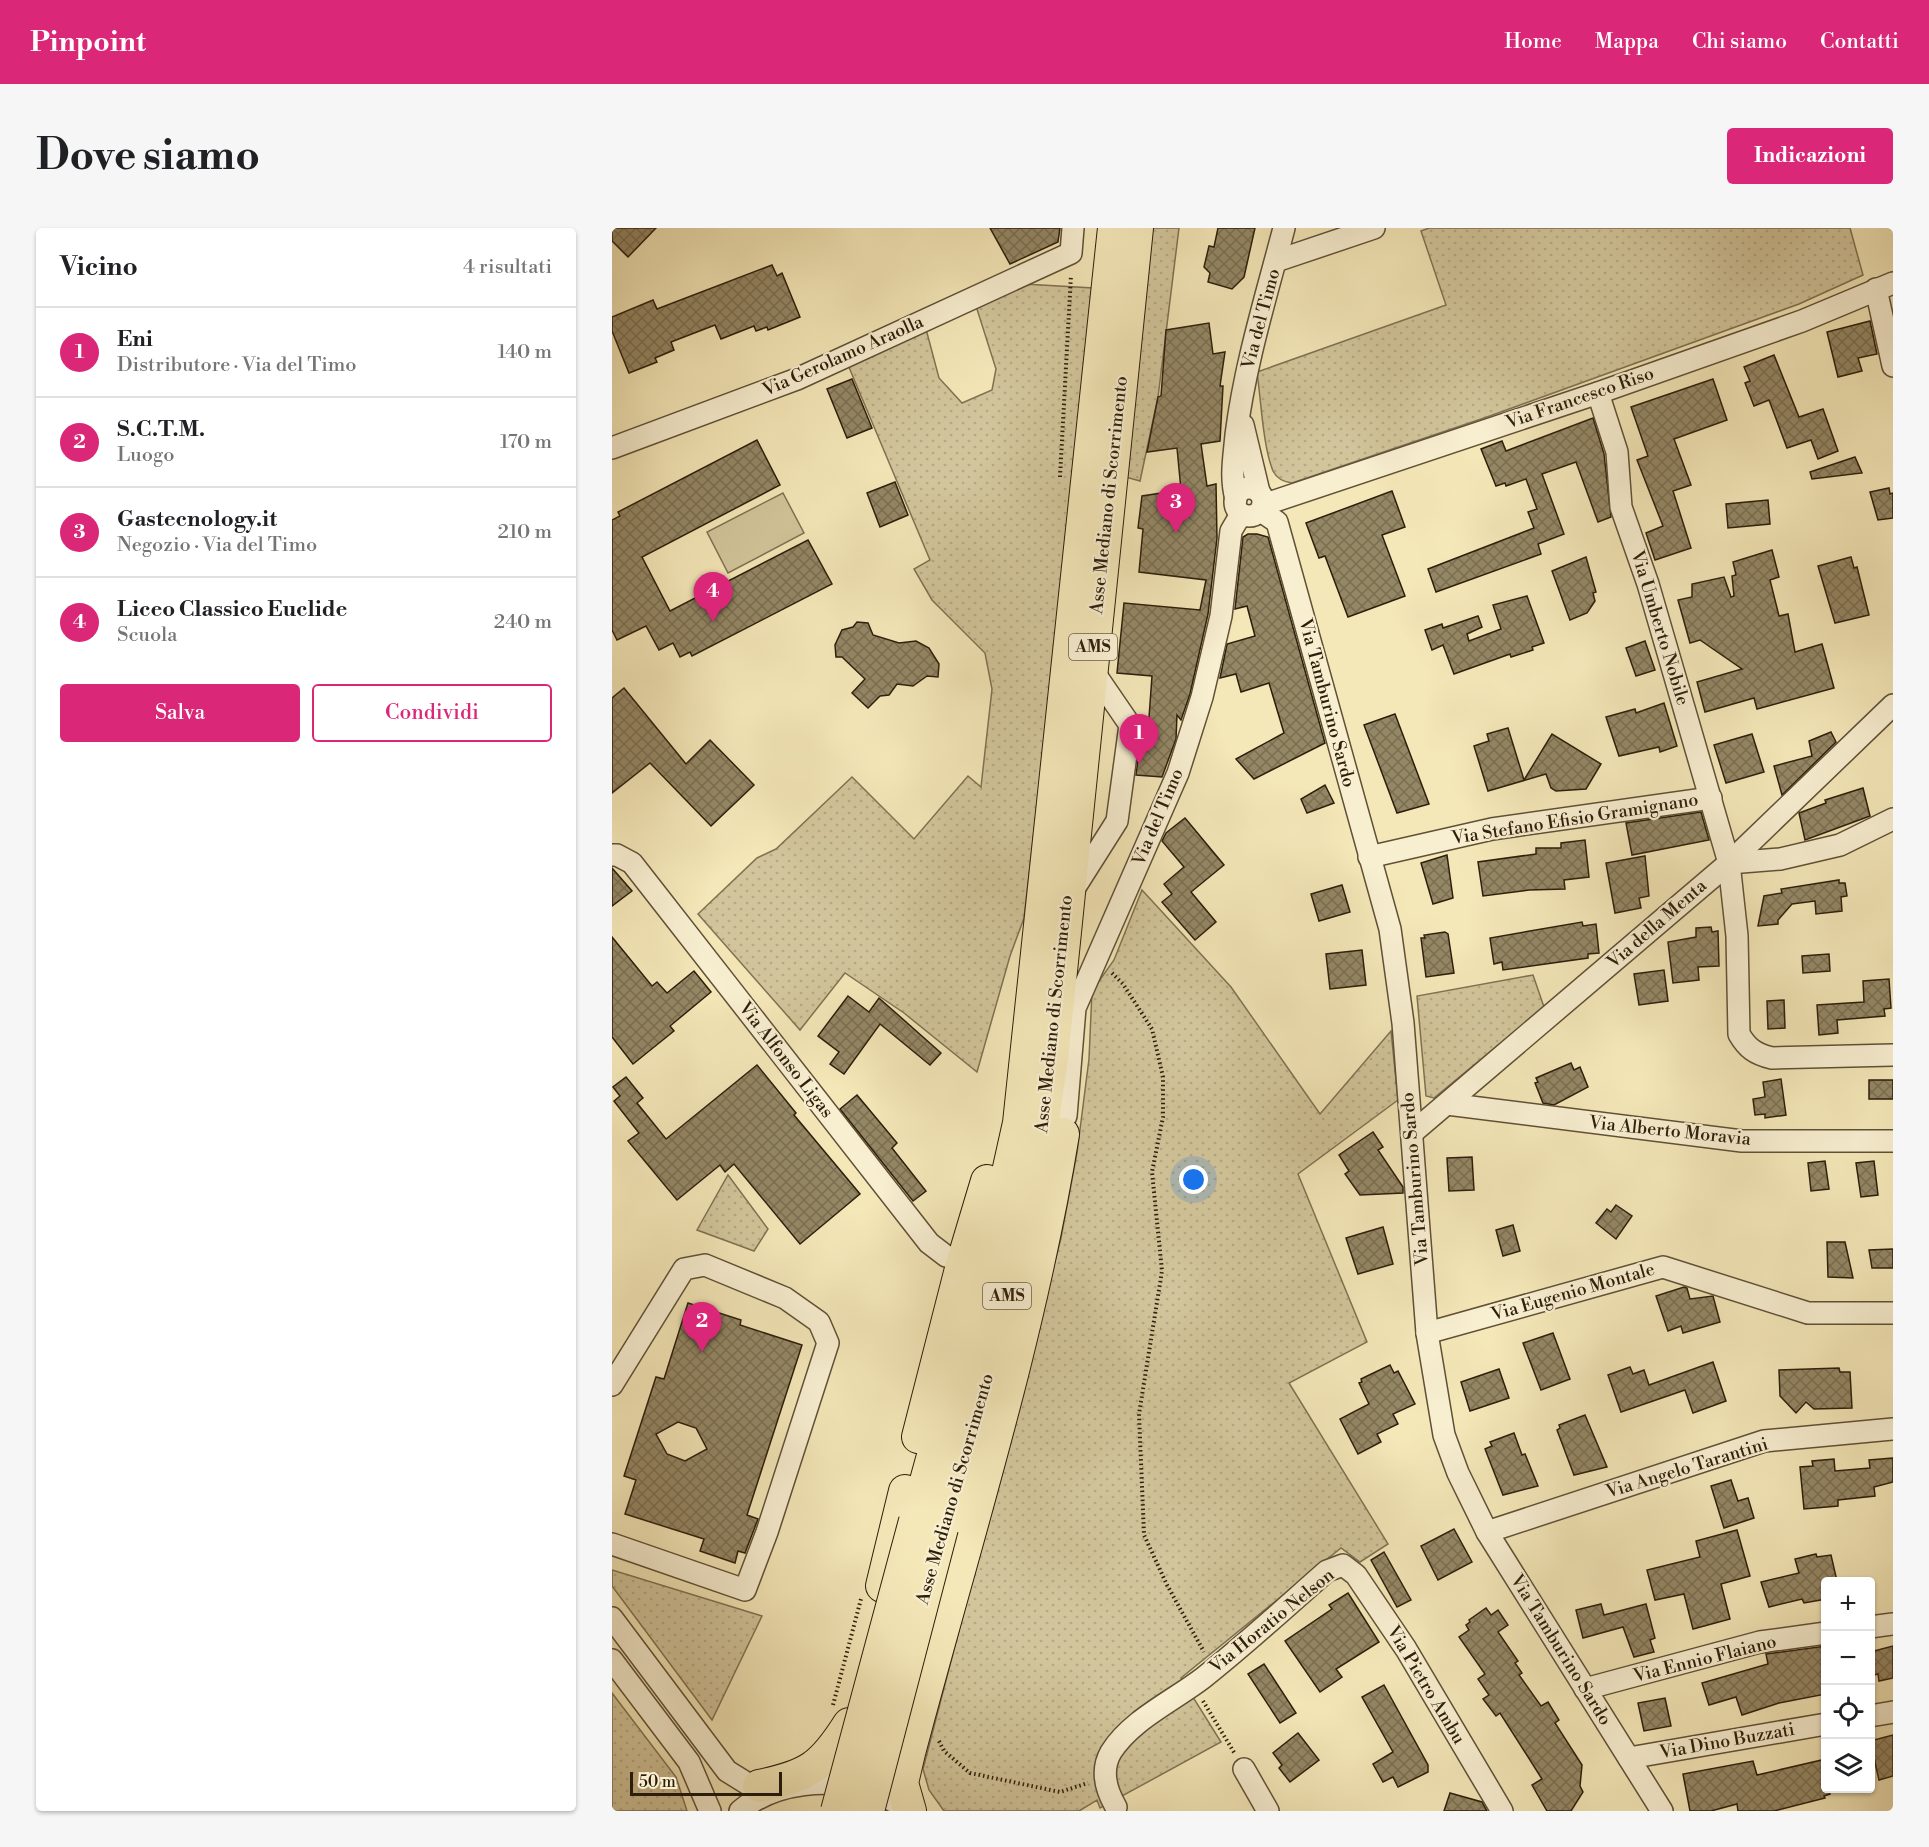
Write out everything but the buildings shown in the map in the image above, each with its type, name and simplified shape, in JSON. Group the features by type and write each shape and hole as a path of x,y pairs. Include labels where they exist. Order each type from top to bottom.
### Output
{"highway":[{"name":"Asse Mediano di Scorrimento","path":"836,1797 929,1525 978,1407 1019,1249 1037,1161 1053,1059 1091,668 1125,234"},
{"name":"Asse Mediano di Scorrimento","path":"867,1811 1019,1123 1125,234"},
{"path":"910,1811 902,1783 1020,1344 1053,1196 1066,1116 1053,1059"},
{"path":"836,1797 849,1724 963,1261 997,1150 1019,1123"},
{"path":"767,1789 816,1766 835,1746 849,1724"}],"street":[{"path":"1071,253 1073,228"},
{"name":"Via del Timo","path":"1066,1116 1076,1008 1096,957 1178,773 1202,697 1221,616 1231,531 1252,504 1231,483 1239,410 1253,342 1284,228"},
{"path":"1276,261 1374,228"},
{"name":"Via Gerolamo Araolla","path":"612,448 797,379 1071,253"},
{"path":"1885,286 1893,366"},
{"name":"Via Francesco Riso","path":"1252,504 1598,393 1802,321 1885,286"},
{"name":"Via Umberto Nobile","path":"1598,393 1617,452 1621,507 1648,584 1729,863 1737,936 1738,1034 1746,1046 1758,1055 1772,1058 1893,1055"},
{"name":"Via Tamburino Sardo","path":"1252,504 1277,522 1390,928 1403,1023 1427,1333 1444,1435 1458,1473 1487,1532 1662,1811"},
{"path":"1067,900 1117,821 1130,725 1091,668"},
{"name":"Via della Menta","path":"1412,1133 1729,863 1893,705"},
{"name":"Via Stefano Efisio Gramignano","path":"1369,857 1492,829 1712,798"},
{"path":"1729,863 1780,860 1840,845 1893,819"},
{"path":"1758,835 1780,860"},
{"name":"Via Alfonso Ligas","path":"612,855 617,855 632,863 929,1243 946,1256 963,1261"},
{"name":"Via Alberto Moravia","path":"1447,1104 1742,1141 1893,1141"},
{"path":"612,1385 684,1269 705,1266 785,1298 819,1322 828,1343 767,1532 745,1590 612,1544"},
{"name":"Via Eugenio Montale","path":"1427,1333 1663,1267 1808,1313 1893,1313"},
{"name":"Via Angelo Tarantini","path":"1487,1532 1764,1441 1893,1429"},
{"name":"Via Horatio Nelson","path":"1105,1777 1105,1766 1111,1753 1126,1733 1204,1677 1327,1571 1343,1565"},
{"name":"Via Pietro Ambu","path":"1343,1565 1356,1575 1406,1649 1502,1811"},
{"path":"612,1618 727,1771 748,1784 767,1789 804,1784 836,1797 874,1791 910,1811"},
{"path":"1875,1626 1893,1624"},
{"name":"Via Ennio Flaiano","path":"1585,1689 1760,1642 1821,1635"},
{"path":"612,1660 689,1762 710,1811"},
{"path":"1875,1715 1893,1712"},
{"name":"Via Dino Buzzati","path":"1629,1758 1821,1725"},
{"path":"1244,1769 1268,1811"},
{"path":"1105,1777 1106,1790 1116,1808"},
{"path":"740,1811 767,1789"}],"path":[{"path":"1059,482 1071,293 1071,253"},
{"path":"1096,957 1123,984 1152,1029 1164,1077 1163,1117 1152,1172 1162,1271 1139,1414 1144,1534 1196,1641 1204,1677 1244,1769"},
{"path":"934,1733 944,1751 970,1773 979,1776 1060,1792 1105,1777"}],"shaded area":[{"path":"1148,228 1179,228 1158,397 1140,481 1122,476"},
{"path":"1429,228 1850,228 1863,275 1799,304 1487,417 1292,483 1281,480 1273,471 1267,449 1257,372 1446,305 1421,231"},
{"path":"1024,284 1093,288 1073,491 1024,918 1010,956 977,1072 904,1013 845,973 800,1030 698,914 757,858 776,849 852,777 914,839 968,776 981,787 992,689 985,653 932,600 914,569 930,560 848,365 926,329 939,378 962,403 992,390 996,369 976,306"},
{"path":"783,493 804,533 728,573 707,532"},
{"path":"1142,890 1231,987 1320,1114 1391,1031 1398,1100 1298,1174 1367,1342 1289,1383 1388,1544 1360,1562 1341,1548 1181,1678 1221,1742 1100,1808 1097,1800 1079,1811 944,1811 929,1790 923,1769 1061,1238 1077,1153 1089,1059 1092,991 1114,960"},
{"path":"1533,975 1544,1007 1434,1098 1426,1096 1417,996"},
{"path":"728,1175 768,1229 754,1251 697,1230"},
{"path":"612,1570 762,1616 712,1720 612,1586"},
{"path":"612,1693 676,1777 687,1811 612,1811"}],"place":[{"name":"Gastecnology.it","path":"1176,533"},
{"name":"Liceo Classico Euclide","path":"713,622"},
{"name":"Eni","path":"1139,764"},
{"name":"S.C.T.M.","path":"702,1352"}]}
